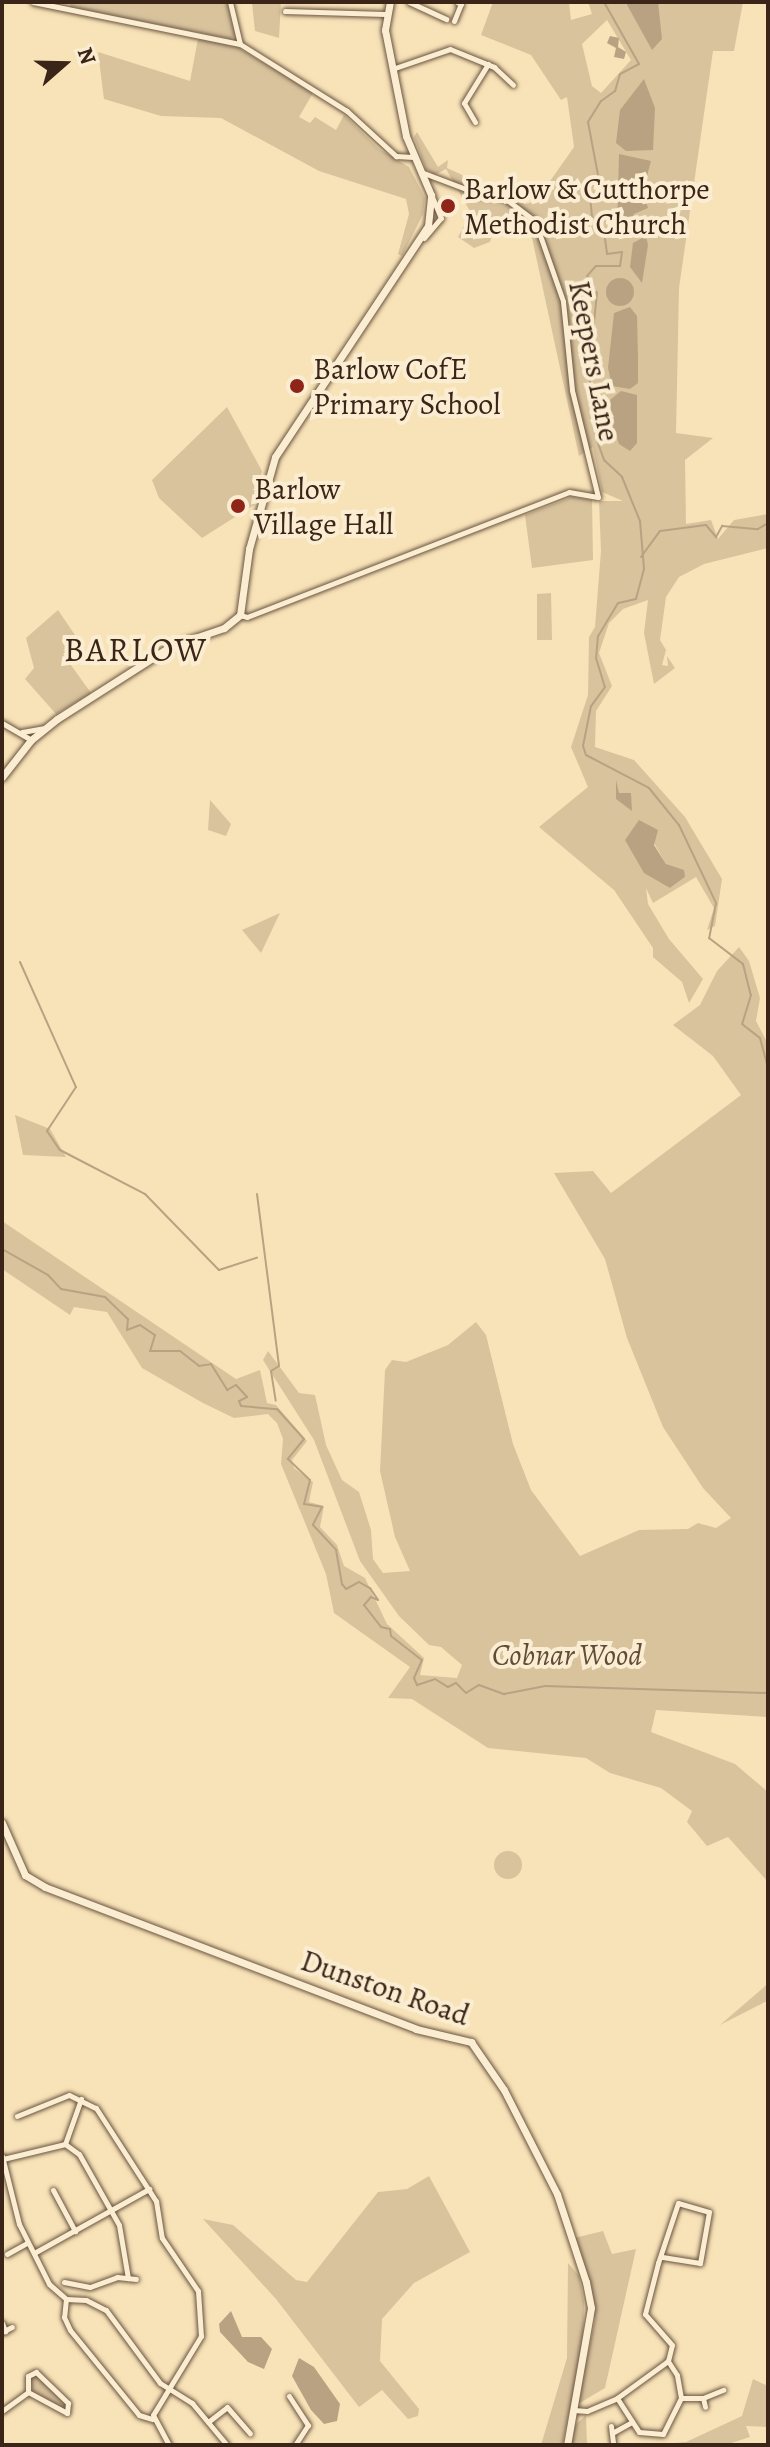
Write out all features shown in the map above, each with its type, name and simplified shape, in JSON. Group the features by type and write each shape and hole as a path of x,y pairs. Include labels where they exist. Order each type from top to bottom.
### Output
{"main road":[{"path":"2,777 31,740 46,728 171,646 224,628 240,615 268,473 377,299 424,238 431,195 413,157 385,14 390,2"},
{"name":"Dunston Road","path":"2,1823 25,1875 45,1887 416,2029 471,2042 504,2090 557,2194 586,2282 591,2308 567,2445"}],"street":[{"path":"33,2 240,44 347,111 396,156 413,157"},
{"path":"230,2 240,44"},
{"path":"409,2 446,19"},
{"path":"454,21 461,4 457,2"},
{"path":"285,11 385,14"},
{"path":"395,68 450,49 488,64 513,85"},
{"path":"464,103 488,64"},
{"path":"456,95 475,122"},
{"name":"Keepers Lane","path":"240,615 247,617 569,492 598,497 572,390 563,301 535,221 503,197 479,194 420,173"},
{"path":"2,723 31,740"},
{"path":"22,732 46,728"},
{"path":"17,2116 69,2095 81,2099 102,2115 149,2189 162,2238 198,2291 203,2313 198,2344 152,2419"},
{"path":"65,2144 81,2099"},
{"path":"65,2144 3,2162 27,2243 49,2284 66,2299 86,2300 106,2310 169,2389 208,2422 227,2445"},
{"path":"65,2144 84,2160 112,2212 125,2242 128,2278"},
{"path":"34,2253 149,2189"},
{"path":"53,2190 75,2231"},
{"path":"572,2410 587,2411 617,2398 668,2361 672,2345 645,2314 678,2203 710,2214 701,2261 694,2266 662,2257"},
{"path":"7,2254 27,2243"},
{"path":"64,2282 90,2287 136,2279"},
{"path":"66,2299 64,2317 70,2330 139,2415 152,2419 169,2445"},
{"path":"2,2323 4,2331 12,2327"},
{"path":"617,2398 632,2422 646,2436 663,2434 681,2398 677,2375 668,2361"},
{"path":"36,2372 68,2403 69,2410 63,2415 28,2392 28,2376 36,2372"},
{"path":"681,2398 703,2398 723,2390"},
{"path":"2,2411 28,2392"},
{"path":"703,2398 705,2407"},
{"path":"290,2402 308,2429 295,2445"},
{"path":"208,2422 227,2407 250,2433"},
{"path":"613,2443 611,2430 632,2422"}],"green space":[{"path":"71,2 227,2 235,35 231,39 70,7"},
{"path":"281,2 279,38 255,31 252,3"},
{"path":"493,2 569,2 571,20 592,14 588,2 743,2 734,51 713,51 679,288 676,433 713,438 685,460 686,524 711,520 718,539 734,520 768,514 768,548 704,564 679,577 666,597 660,640 666,650 662,665 668,666 667,656 675,668 654,684 644,633 648,600 623,609 609,623 599,653 612,686 596,711 595,747 634,760 685,817 722,879 715,926 707,930 714,908 696,877 653,903 646,888 648,904 669,939 703,979 689,1003 682,982 653,957 653,948 614,890 539,827 588,787 571,747 588,695 589,637 595,627 601,551 599,501 623,501 602,492 593,447 579,456 532,238 523,223 509,218 497,220 490,242 474,248 458,237 471,213 446,169 435,175 426,169 414,137 417,132 438,167 448,160 447,168 525,204 536,201 574,147 567,97 561,100 531,55 481,35","holes":["607,20 631,60 601,93 592,86 582,44","644,826 666,864 685,877 670,888"]},
{"path":"198,39 237,47 313,93 299,117 310,123 315,117 336,130 344,115 379,149 409,167 425,198 423,214 402,256 398,254 409,214 406,199 319,171 221,118 161,116 104,99 98,52 190,81"},
{"path":"227,407 262,471 254,505 202,538 159,498 152,480"},
{"path":"572,497 592,500 593,560 532,568 525,515"},
{"path":"551,593 552,640 537,640 537,594"},
{"path":"58,610 79,641 63,654 91,693 56,714 25,679 34,668 26,638"},
{"path":"210,800 231,824 226,836 208,830"},
{"path":"280,913 261,953 242,930"},
{"name":"Cobnar Wood","path":"739,947 749,961 760,998 756,1021 768,1044 768,1717 656,1710 651,1732 735,1764 768,1792 768,1882 728,1837 707,1846 687,1822 692,1811 661,1788 610,1773 586,1758 488,1748 412,1699 388,1698 410,1667 334,1613 326,1574 281,1464 283,1439 277,1423 268,1414 234,1418 203,1403 142,1368 107,1312 74,1307 70,1315 2,1269 2,1221 236,1379 260,1370 267,1403 276,1405 307,1441 292,1460 294,1468 313,1482 309,1502 324,1506 320,1527 337,1545 344,1566 365,1578 387,1624 424,1658 420,1675 457,1678 462,1665 441,1647 429,1645 399,1616 360,1561 314,1440 263,1360 268,1351 299,1393 315,1395 326,1445 342,1480 359,1492 371,1530 373,1559 383,1573 410,1571 395,1537 380,1471 385,1370 392,1360 406,1362 448,1345 476,1322 486,1335 513,1444 531,1490 580,1556 639,1530 688,1529 698,1523 716,1528 731,1518 703,1488 663,1427 627,1338 605,1259 554,1173 593,1171 611,1193 741,1095 713,1056 673,1025 700,1005 717,971"},
{"path":"15,1115 50,1129 66,1157 23,1155"},
{"path":"508,1851 518,1855 522,1865 518,1875 508,1879 498,1875 494,1865 498,1855"},
{"path":"768,1983 767,2001 720,2025 763,1988"},
{"path":"429,2176 470,2252 414,2283 382,2319 380,2361 419,2409 418,2416 408,2419 382,2390 359,2407 276,2299 203,2219 233,2225 296,2280 307,2282 378,2192 407,2189"},
{"path":"603,2231 612,2254 636,2249 605,2388 578,2404 595,2319 574,2238"},
{"path":"568,2263 579,2276 584,2302 583,2351 562,2445 541,2445 567,2358"},
{"path":"35,2375 66,2403 65,2411 33,2392 30,2378"},
{"path":"753,2379 768,2386 768,2427 746,2426 750,2437 725,2445 651,2445 686,2442 742,2416"},
{"path":"586,2415 587,2445 570,2445 573,2427"}],"shaded area":[{"path":"658,2 662,39 652,50 626,3"},
{"path":"610,36 619,38 618,47 626,52 624,59 614,57 616,48 607,43"},
{"path":"644,79 655,108 653,150 626,151 616,143 620,110"},
{"path":"619,154 651,161 643,191 648,208 634,214 626,230 617,227"},
{"path":"646,236 648,245 642,283 630,267 633,243"},
{"path":"620,278 630,282 634,292 630,302 620,306 610,302 606,292 610,282"},
{"path":"630,307 637,316 638,383 630,389 612,386 608,368 614,313"},
{"path":"621,391 637,395 637,443 630,451 619,444 611,422 610,400"},
{"path":"616,780 619,793 631,793 632,811 616,799"},
{"path":"639,820 658,830 654,845 666,864 684,870 685,877 670,888 644,873 625,840"},
{"path":"231,2311 242,2337 261,2337 272,2349 264,2369 248,2362 220,2332 219,2324"},
{"path":"299,2358 314,2367 340,2404 337,2421 324,2424 311,2410 292,2376"}],"waterway":[{"path":"604,2 639,64 620,74 615,91 601,101 588,122 602,196 590,197 592,217 604,232 607,254 622,252 620,266 596,266 587,276 597,293 589,371 595,435 604,460 622,477 640,521 644,569 636,599 618,603 598,636 596,658 605,687 591,706 583,746 586,755 649,788 679,825 716,903 709,938 743,964 751,995 742,1024 760,1038 768,1067"},
{"path":"641,557 660,531 706,525 716,537 722,526 758,529 768,523"},
{"path":"20,962 76,1087 47,1131 60,1150 145,1194 219,1270 257,1258"},
{"path":"257,1194 279,1366 271,1371 276,1401"},
{"path":"2,1249 48,1275 61,1289 105,1297 128,1319 127,1330 140,1325 155,1335 150,1351 180,1351 199,1366 211,1364 227,1390 236,1385 247,1397 239,1401 241,1406 277,1409 304,1439 288,1459 310,1480 304,1504 322,1507 313,1525 336,1550 342,1584 346,1589 359,1582 370,1588 378,1600 371,1597 364,1605 381,1627 390,1629 391,1636 422,1660 414,1678 417,1685 435,1679 448,1687 456,1683 466,1693 479,1685 504,1694 545,1686 768,1693"}],"place":[{"name":"Barlow & Cutthorpe Methodist Church","path":"448,206"},
{"name":"Barlow CofE Primary School","path":"297,386"},
{"name":"Barlow Village Hall","path":"238,506"}],"district":[{"name":"BARLOW","path":"136,650"}]}
